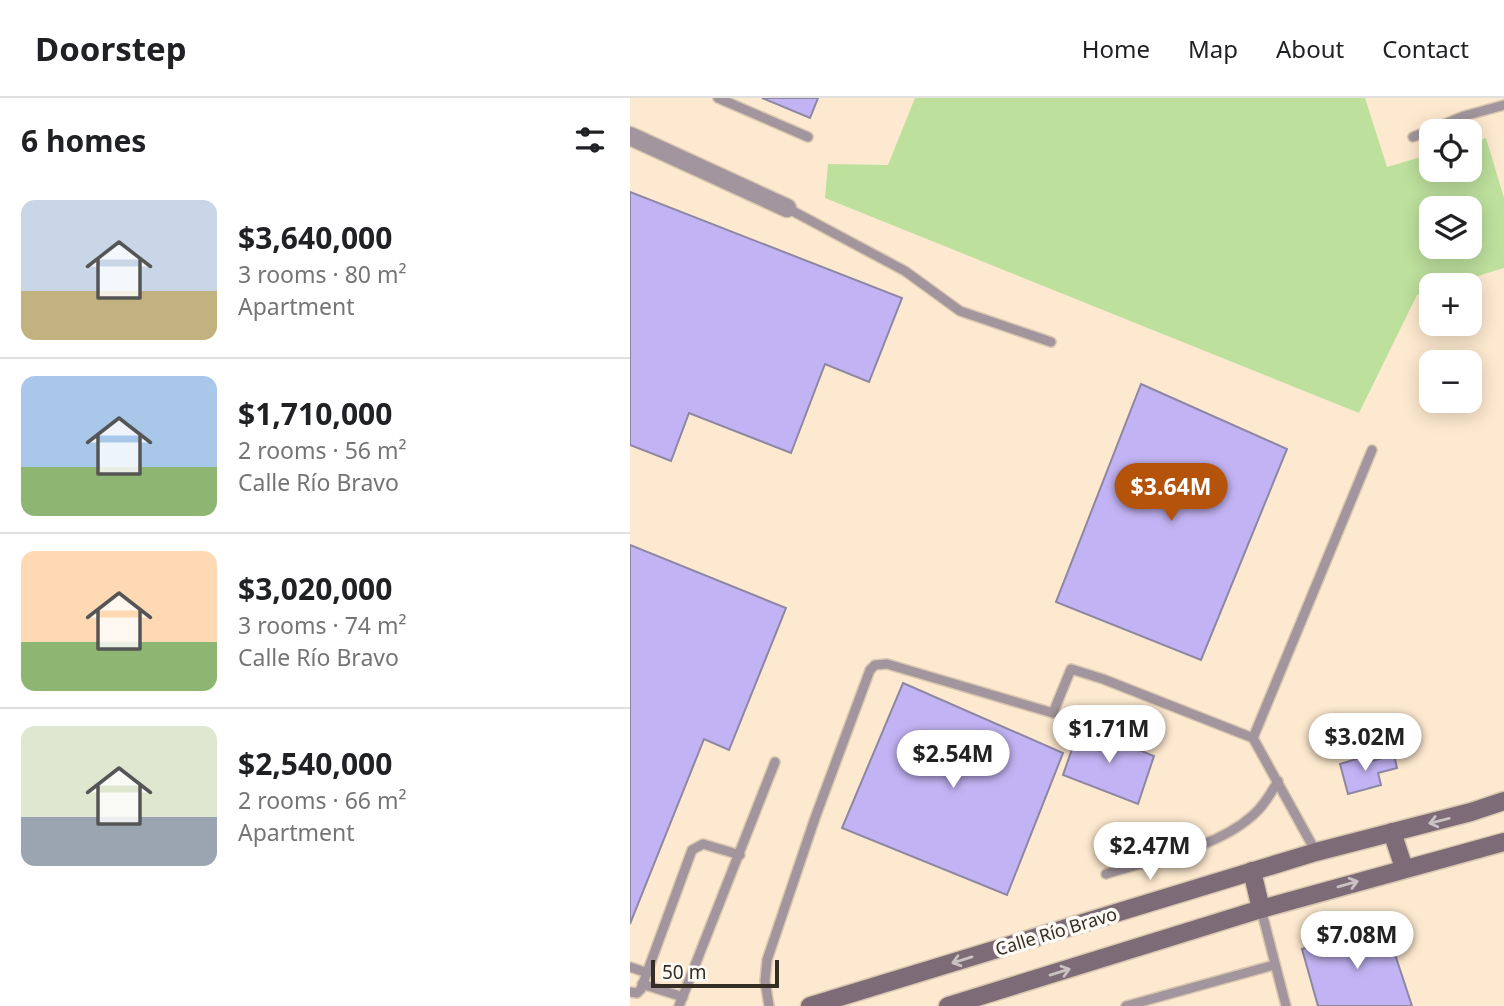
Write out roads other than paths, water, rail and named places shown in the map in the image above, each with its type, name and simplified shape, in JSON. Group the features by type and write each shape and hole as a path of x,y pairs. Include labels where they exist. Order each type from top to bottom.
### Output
{"street":[{"path":"630,136 787,208"},
{"name":"Calle Río Bravo","path":"810,1006 1316,852 1471,813 1504,801"},
{"path":"1392,832 1404,868"},
{"path":"948,1006 1261,909 1504,842"},
{"path":"1252,871 1261,909"}],"lane":[{"path":"718,98 808,137"},
{"path":"1413,137 1464,116 1504,106"},
{"path":"787,208 905,271 960,311 1051,342"},
{"path":"1252,738 1372,450"},
{"path":"769,1006 765,981 767,960 820,806 870,670 875,665 887,664 1053,713 1071,669 1252,738 1316,852"},
{"path":"642,984 681,1001 775,762"},
{"path":"1106,874 1218,838 1252,817 1278,781"},
{"path":"630,992 639,992 692,849 703,844 740,855"},
{"path":"1261,909 1286,1006"},
{"path":"1126,1006 1274,965"},
{"path":"630,967 645,972"}]}
